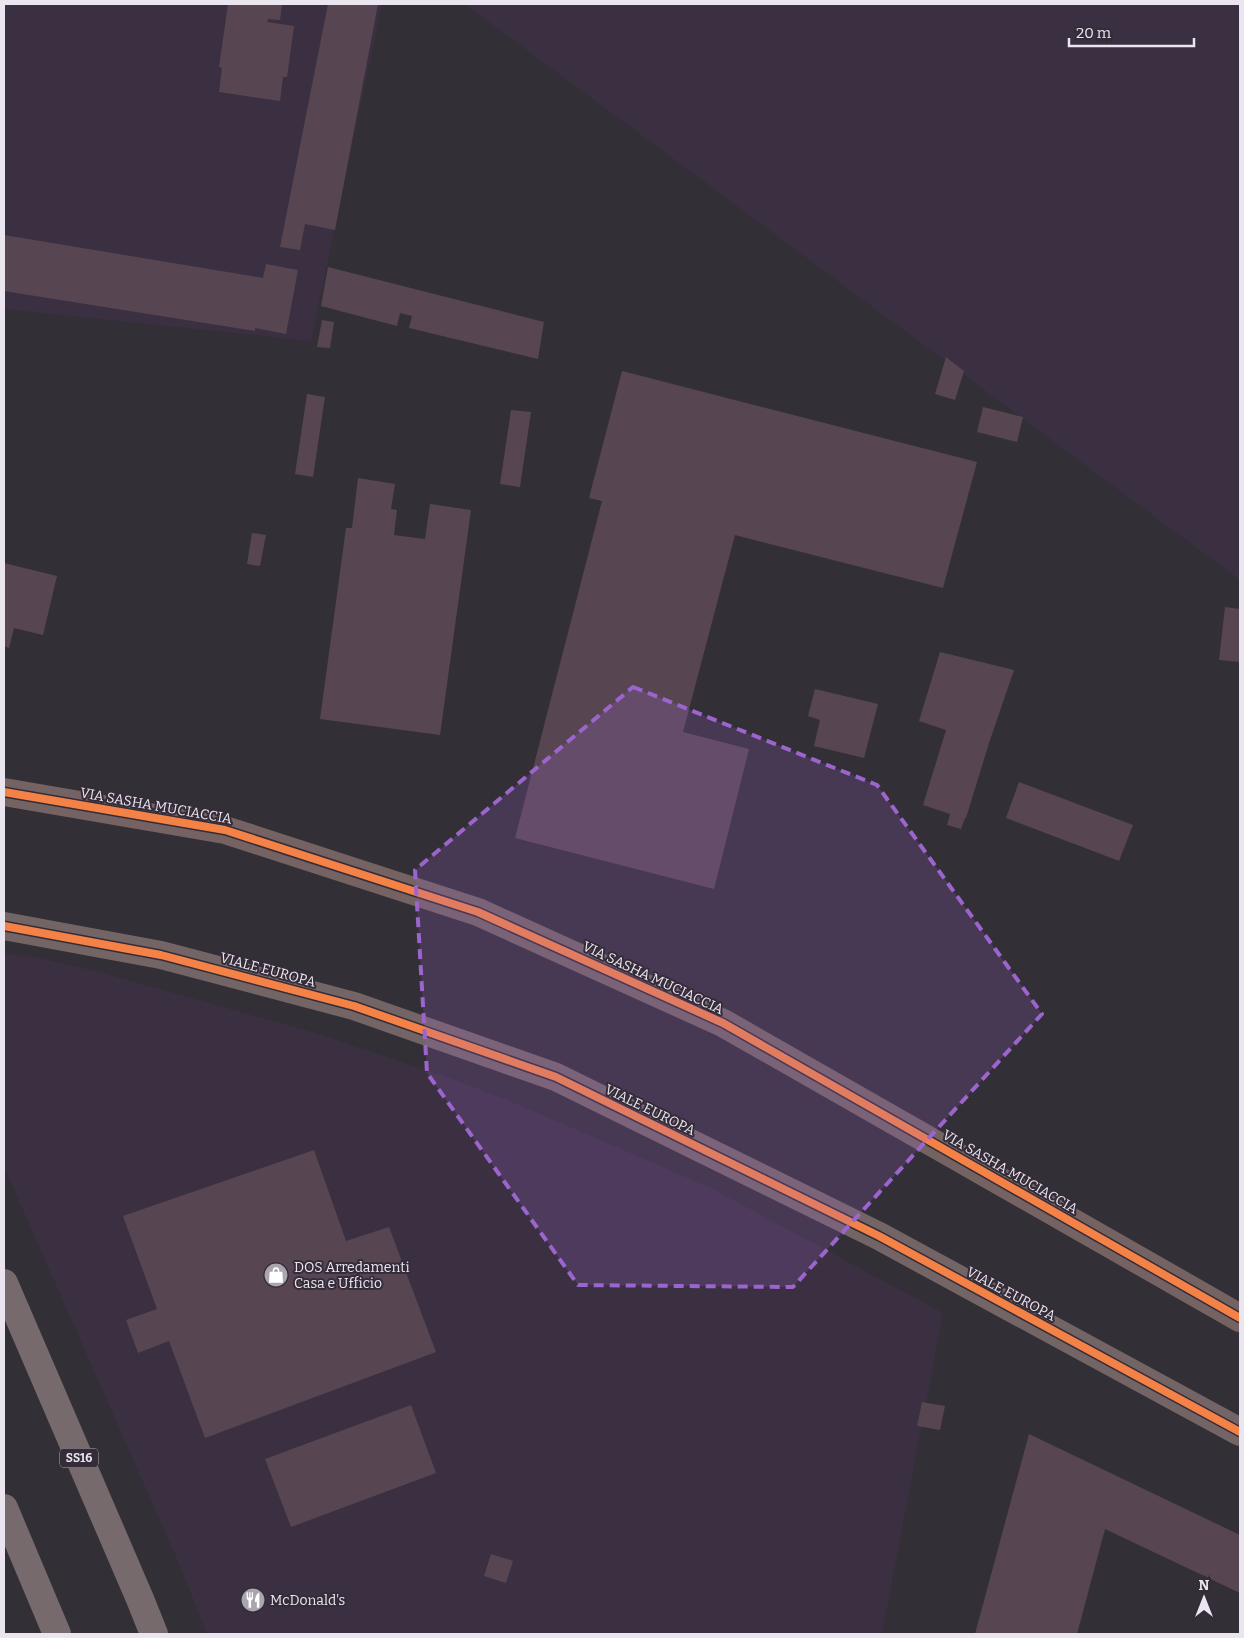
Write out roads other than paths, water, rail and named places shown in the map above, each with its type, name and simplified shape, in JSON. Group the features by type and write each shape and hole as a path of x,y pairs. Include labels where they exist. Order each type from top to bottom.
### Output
{"highway":[{"name":"SS16","path":"4,1283 154,1634"},
{"path":"4,1508 57,1634"},
{"path":"140,1599 162,1634"}],"main road":[{"name":"VIALE EUROPA","path":"4,926 161,955 354,1006 556,1077 878,1236 1240,1432"}],"street":[{"name":"VIA SASHA MUCIACCIA","path":"4,792 225,830 478,912 723,1023 1240,1318"}],"place":[{"name":"DOS Arredamenti Casa e Ufficio","path":"276,1275"},
{"name":"McDonald's","path":"253,1600"}]}
